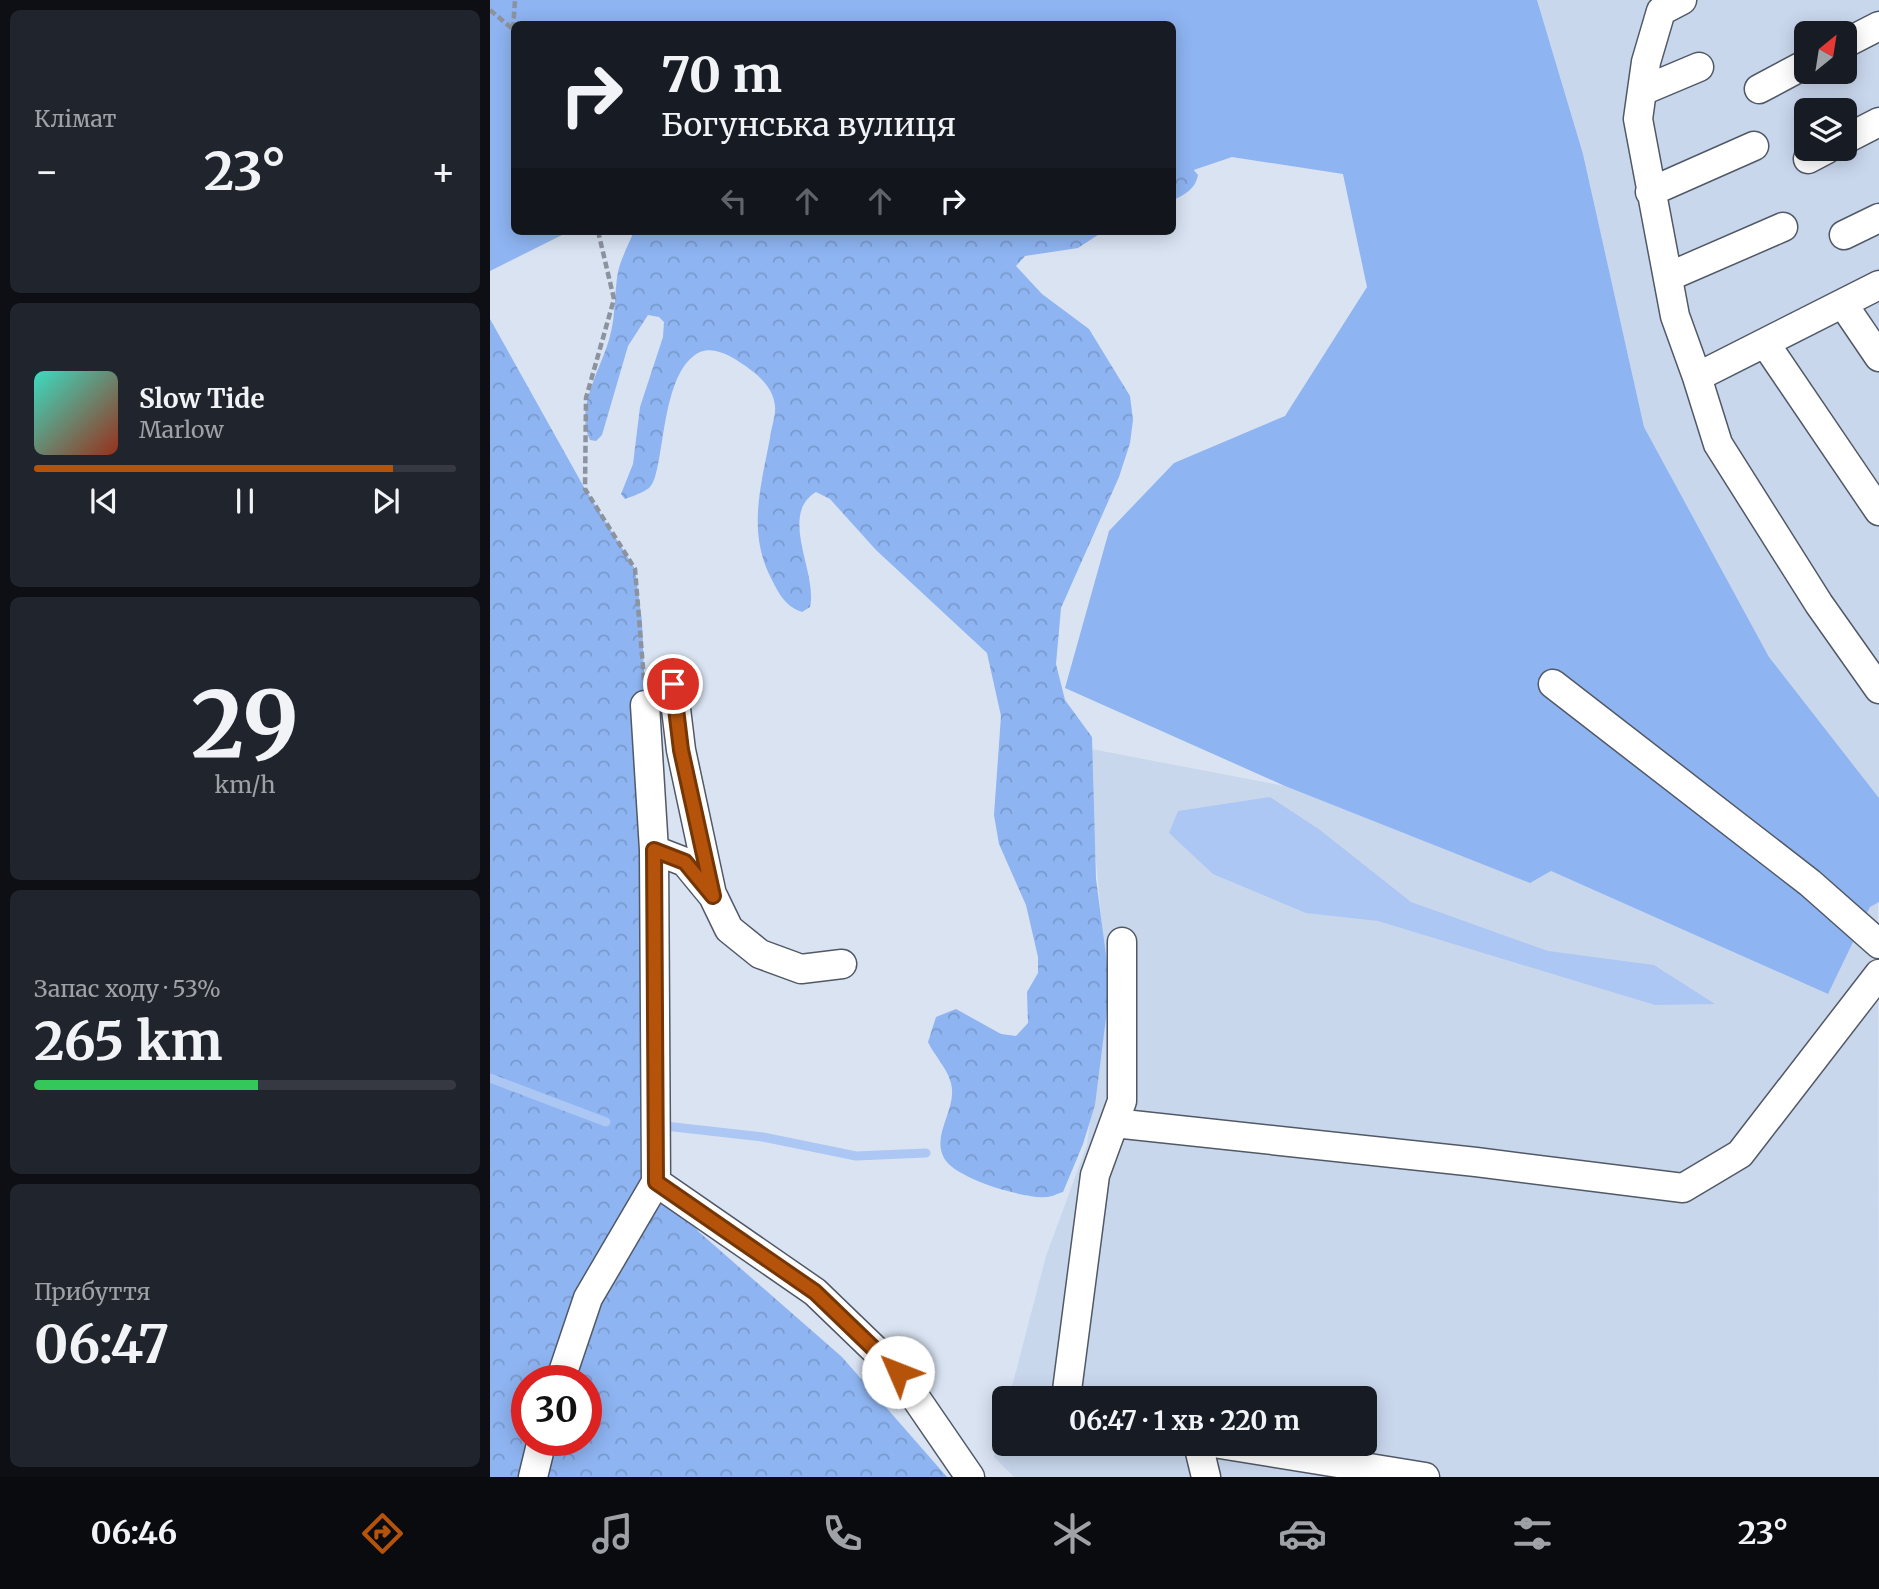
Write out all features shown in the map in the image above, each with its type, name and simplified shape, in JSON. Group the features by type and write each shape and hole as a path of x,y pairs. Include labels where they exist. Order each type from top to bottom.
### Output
{"street":[{"path":"1682,0 1661,11 1646,62 1638,119 1675,316 1718,444 1819,604 1879,689"},
{"path":"1857,37 1879,26"},
{"path":"1642,91 1699,67"},
{"path":"1759,89 1794,70"},
{"path":"1857,133 1879,122"},
{"path":"1650,192 1754,146"},
{"path":"1844,235 1879,218"},
{"path":"1668,277 1783,227"},
{"path":"1697,377 1879,285"},
{"path":"1843,304 1879,357"},
{"path":"1765,342 1879,511"},
{"path":"673,684 681,750 713,896 729,929 760,954 801,969 842,964"},
{"path":"1553,684 1810,883 1879,944"},
{"path":"566,1365 588,1298 656,1182 654,850 645,705"},
{"path":"654,850 685,862 713,896"},
{"path":"1068,1386 1095,1175 1122,1101 1122,942"},
{"path":"1114,1123 1476,1162 1683,1188 1740,1154 1879,974"},
{"path":"656,1182 815,1292 898,1372 970,1477"},
{"path":"533,1477 538,1456"},
{"path":"1202,1456 1206,1477"},
{"path":"1287,1456 1381,1473 1425,1477"}],"path":[{"path":"514,21 515,0"},
{"path":"490,10 511,28"},
{"path":"599,235 614,299 586,398 584,489 635,569 642,621 645,705"}],"shaded area":[{"path":"1537,0 1879,0 1879,798 1769,657 1644,427 1583,154"},
{"path":"1086,748 1285,786 1530,883 1551,871 1828,994 1870,907 1878,901 1879,1477 1014,1477 994,1456 1377,1456 1377,1386 1012,1386 1046,1256 1087,1145 1107,982"},
{"path":"1270,797 1320,830 1411,902 1548,951 1654,965 1715,1004 1655,1005 1378,921 1306,913 1213,874 1169,833 1178,811"}],"green space":[{"path":"490,0 1537,0 1583,154 1644,427 1769,657 1879,798 1879,902 1870,907 1828,994 1551,871 1530,883 1285,786 1065,688 1109,531 1174,463 1285,416 1367,287 1343,174 1232,157 1176,176 1176,21 511,21 511,235 562,235 490,271"},
{"path":"1176,166 1192,168 1198,175 1195,184 1176,199"},
{"path":"632,235 935,235 945,239 962,235 1098,235 1078,248 1025,256 1016,266 1042,294 1089,329 1130,396 1133,420 1130,443 1119,477 1061,608 1056,664 1065,700 1092,737 1096,879 1110,986 1095,1105 1083,1144 1063,1192 1049,1197 1037,1197 991,1186 951,1166 941,1149 940,1141 952,1089 946,1071 928,1042 936,1017 956,1009 1001,1034 1016,1036 1028,1023 1027,992 1038,973 1038,957 1026,905 999,844 994,815 1001,716 987,653 876,550 830,499 816,492 805,502 800,515 802,545 811,593 810,607 802,612 783,599 764,561 758,526 760,491 775,406 770,391 761,378 727,355 713,350 704,351 686,363 670,400 654,479 647,490 625,499 621,494 633,464 640,407 663,337 664,322 659,317 648,315 628,346 602,435 596,441 590,440 585,415 587,401 612,328 619,267"},
{"path":"916,235 1000,235 937,255"},
{"path":"490,319 585,489 635,569 642,621 645,705 656,1182 699,1232 842,1357 947,1477 490,1477"}],"waterway":[{"path":"490,1078 606,1122"},
{"path":"665,1126 763,1137 856,1156 926,1153"}],"route":[{"path":"673,684 681,750 713,896 685,862 654,850 656,1182 815,1292 898,1372"}]}
